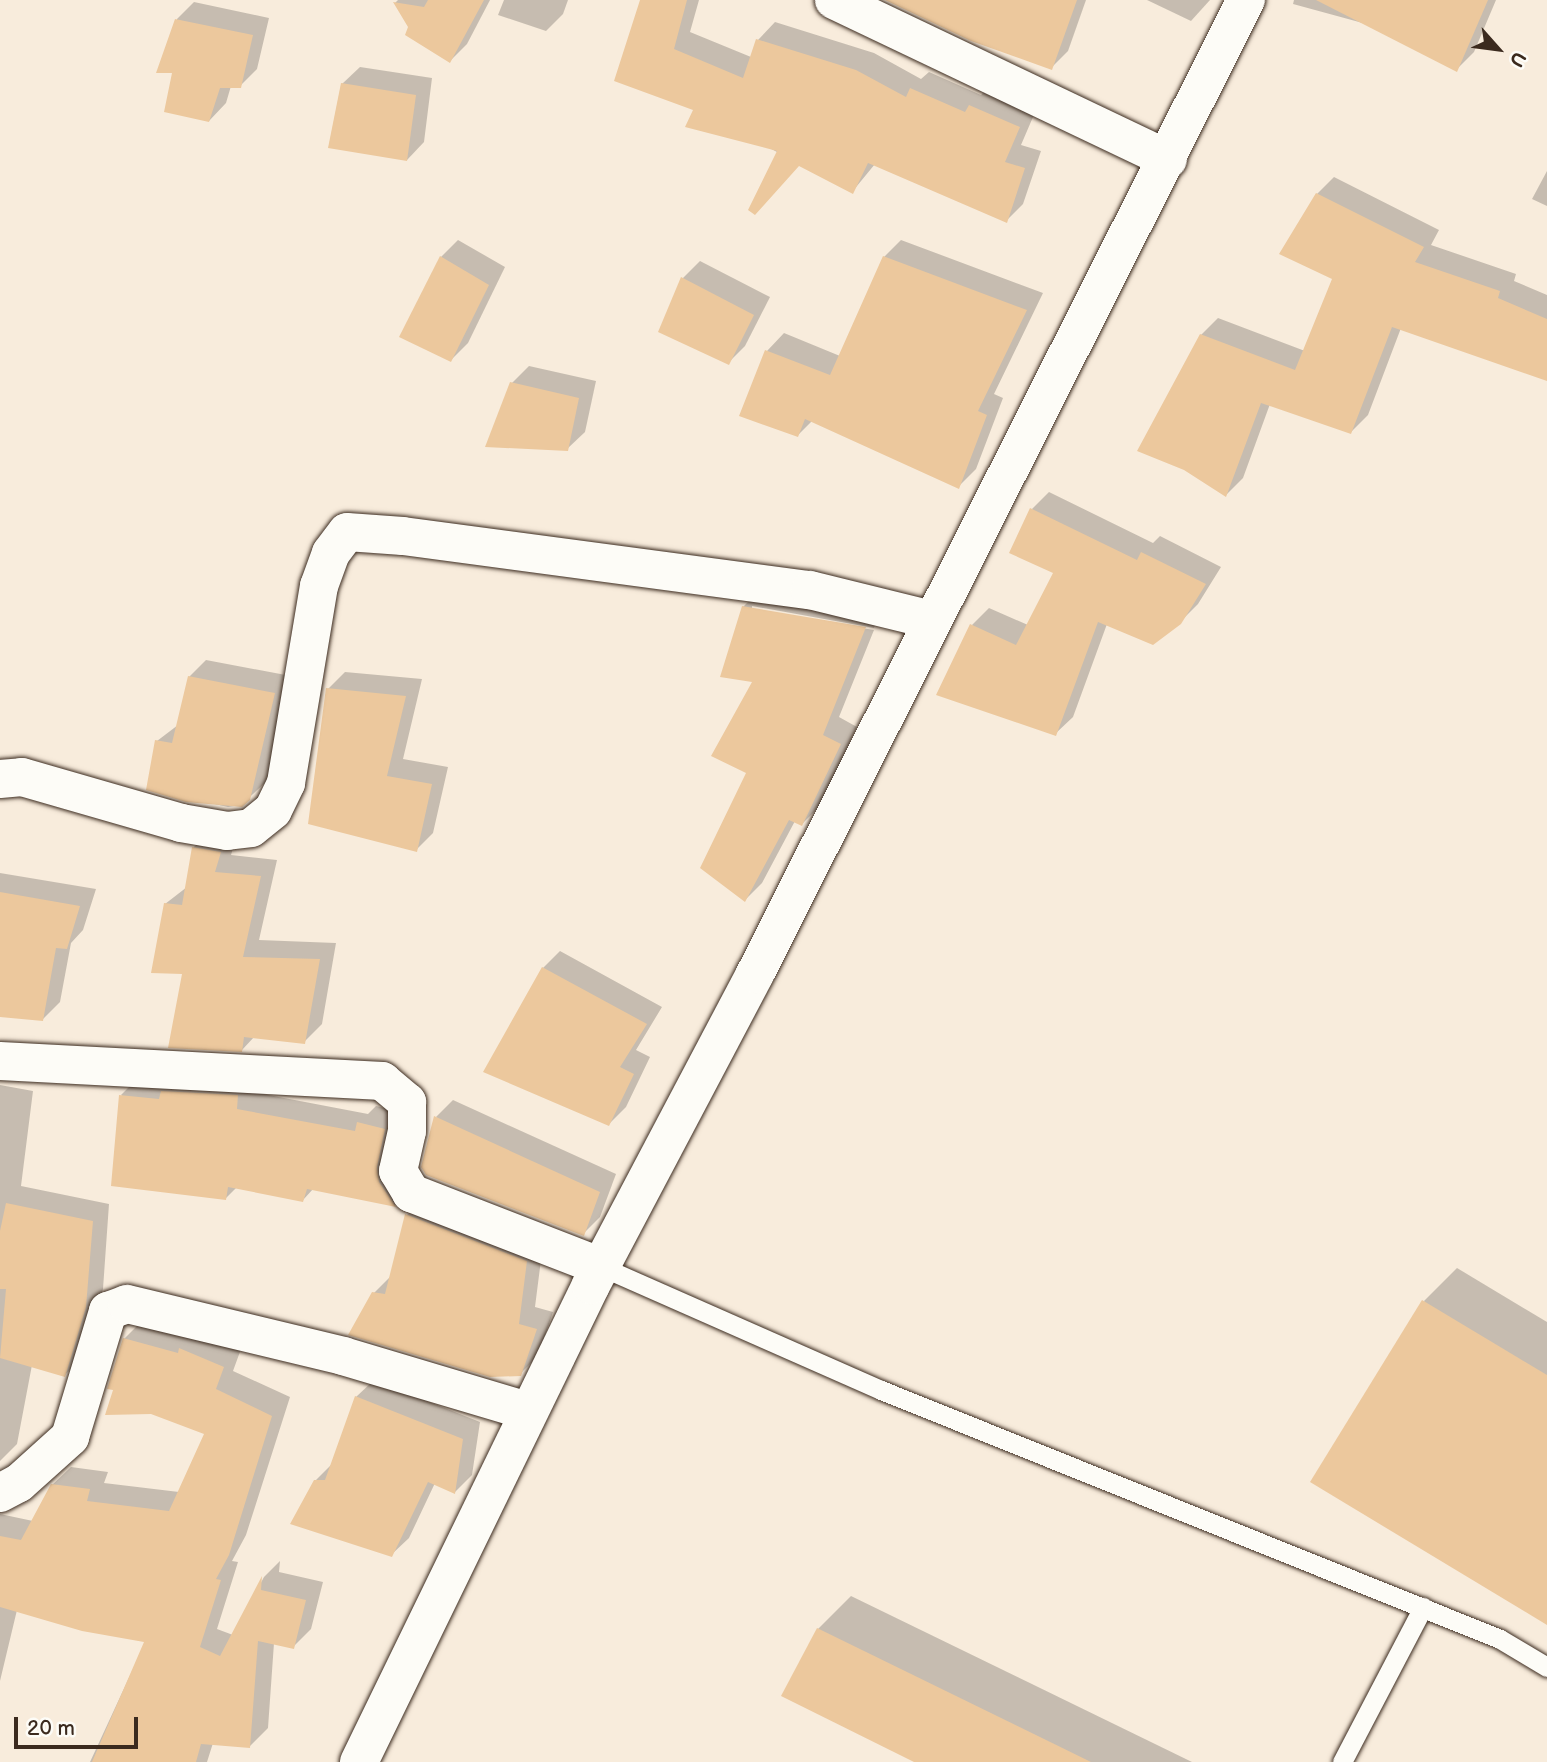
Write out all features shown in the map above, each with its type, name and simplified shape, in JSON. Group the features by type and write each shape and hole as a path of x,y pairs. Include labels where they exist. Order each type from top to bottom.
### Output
{"street":[{"path":"359,1762 528,1411 1168,159 1246,0"},
{"path":"851,4 1168,159"},
{"path":"0,779 22,777 181,823 227,831 251,828 274,810 286,783 319,586 331,553 347,533 390,534 810,590 932,620"},
{"path":"0,1061 382,1081 397,1088 407,1102 407,1131 398,1171 411,1193 602,1267"},
{"path":"0,1493 19,1483 70,1437 108,1311 127,1304 330,1353 528,1411"}],"lane":[{"path":"602,1267 881,1390 1500,1639 1547,1667"},
{"path":"1342,1762 1423,1607"}],"building":[{"path":"428,0 484,0 450,63 405,35 408,27 393,2 424,7"},
{"path":"640,0 687,0 674,49 743,78 756,39 856,70 906,97 910,88 965,112 969,105 1020,127 1005,162 1025,168 1007,223 868,163 853,194 799,166 755,215 748,210 777,151 685,127 693,110 614,81"},
{"path":"885,0 1077,0 1052,70 971,41"},
{"path":"1316,0 1488,0 1457,72"},
{"path":"175,19 253,35 241,88 220,88 209,122 164,112 172,73 156,73"},
{"path":"341,83 416,95 407,161 328,148"},
{"path":"1316,193 1424,247 1415,262 1500,291 1498,298 1547,319 1547,381 1392,327 1351,434 1261,403 1226,497 1184,470 1137,451 1200,334 1295,370 1332,279 1279,254"},
{"path":"440,256 489,285 451,362 399,337"},
{"path":"883,256 1027,310 978,411 987,415 959,489 805,419 798,437 739,416 765,350 830,375"},
{"path":"681,277 754,315 729,365 658,332"},
{"path":"510,382 579,398 568,451 485,447"},
{"path":"1030,508 1137,560 1141,552 1206,584 1181,624 1153,645 1098,622 1056,736 936,695 970,624 1016,645 1053,573 1009,553"},
{"path":"742,606 866,627 823,735 841,744 802,826 789,820 745,902 700,868 746,773 711,756 752,682 720,677"},
{"path":"188,676 275,693 250,800 242,807 186,802 146,790 155,740 172,743"},
{"path":"326,688 406,696 387,776 432,784 417,852 308,824"},
{"path":"192,847 221,852 215,872 261,876 243,957 320,959 305,1044 244,1037 242,1052 168,1048 182,974 151,973 164,903 182,905"},
{"path":"0,892 80,906 67,949 56,948 43,1021 0,1017"},
{"path":"542,967 647,1024 620,1067 634,1074 609,1126 483,1072"},
{"path":"161,1091 238,1095 237,1109 355,1131 357,1122 385,1129 377,1167 379,1182 396,1207 307,1189 303,1202 228,1187 226,1200 111,1186 119,1095 159,1099"},
{"path":"434,1116 600,1192 584,1236 426,1175 421,1167"},
{"path":"6,1203 93,1221 86,1307 65,1377 0,1358 6,1289 0,1289 0,1231"},
{"path":"405,1214 527,1261 519,1324 537,1329 521,1376 490,1377 348,1335 372,1292 385,1294"},
{"path":"1422,1300 1547,1375 1547,1625 1310,1482"},
{"path":"123,1338 178,1353 179,1348 224,1367 216,1389 272,1416 229,1555 216,1579 221,1580 200,1647 220,1656 262,1576 261,1590 306,1600 294,1649 258,1641 250,1748 201,1744 196,1762 92,1762 144,1642 82,1631 0,1607 0,1536 21,1540 51,1484 90,1489 87,1501 169,1511 204,1434 151,1414 105,1415 113,1390 107,1389"},
{"path":"355,1396 463,1439 455,1494 428,1482 392,1557 290,1524 314,1480 325,1480"},
{"path":"817,1628 1091,1762 914,1762 781,1696"}]}
